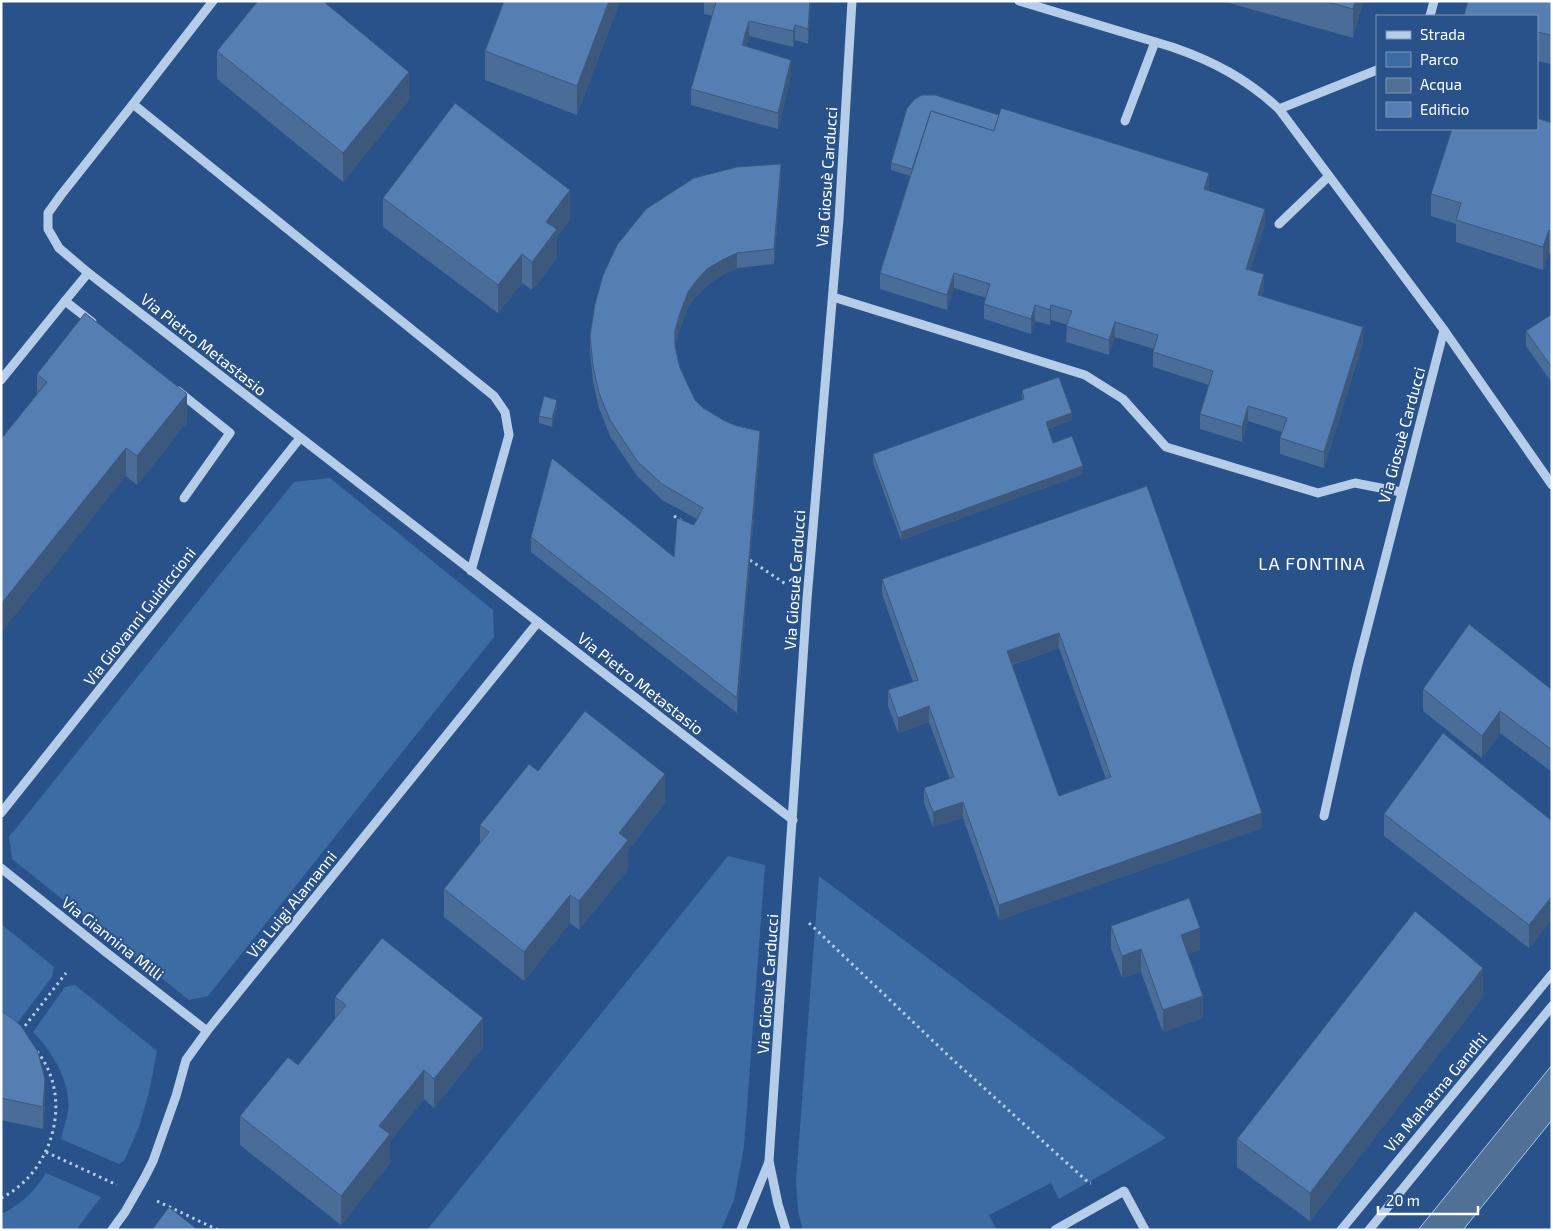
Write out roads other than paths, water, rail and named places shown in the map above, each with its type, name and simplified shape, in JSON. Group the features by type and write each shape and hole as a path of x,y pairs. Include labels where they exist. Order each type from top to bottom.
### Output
{"street":[{"name":"Via Pietro Metastasio","path":"213,1 48,213 48,229 59,248 88,273 470,571 793,820"},
{"name":"Via Giosuè Carducci","path":"786,1230 769,1162 807,599 833,297 852,1"},
{"path":"1019,1 1172,47 1214,63 1262,93 1279,109 1444,330 1552,485"},
{"path":"1430,15 1434,1"},
{"path":"1125,121 1155,42"},
{"path":"1279,109 1376,70"},
{"path":"133,104 494,396 505,412 509,435 470,571"},
{"path":"1279,224 1329,176"},
{"path":"1,380 88,273"},
{"path":"833,297 1085,375 1123,399 1166,447 1318,493 1355,483 1401,492"},
{"path":"65,301 103,331"},
{"name":"Via Giosuè Carducci","path":"1324,816 1357,668 1444,330"},
{"path":"170,385 230,433 184,498"},
{"name":"Via Giovanni Guidiccioni","path":"1,813 300,438"},
{"name":"Via Luigi Alamanni","path":"112,1230 138,1192 153,1161 164,1133 186,1060 538,622"},
{"name":"Via Giannina Milli","path":"1,868 207,1032"},
{"name":"Via Mahatma Gandhi","path":"1341,1230 1552,974"},
{"path":"1368,1230 1552,1006"},
{"name":"Via Giosuè Carducci","path":"741,1230 769,1162"},
{"path":"1055,1230 1124,1190 1145,1230"}],"water":[{"path":"1552,1065 1552,1120 1463,1230 1418,1230"}],"district":[{"name":"LA FONTINA","path":"1312,563"}]}
